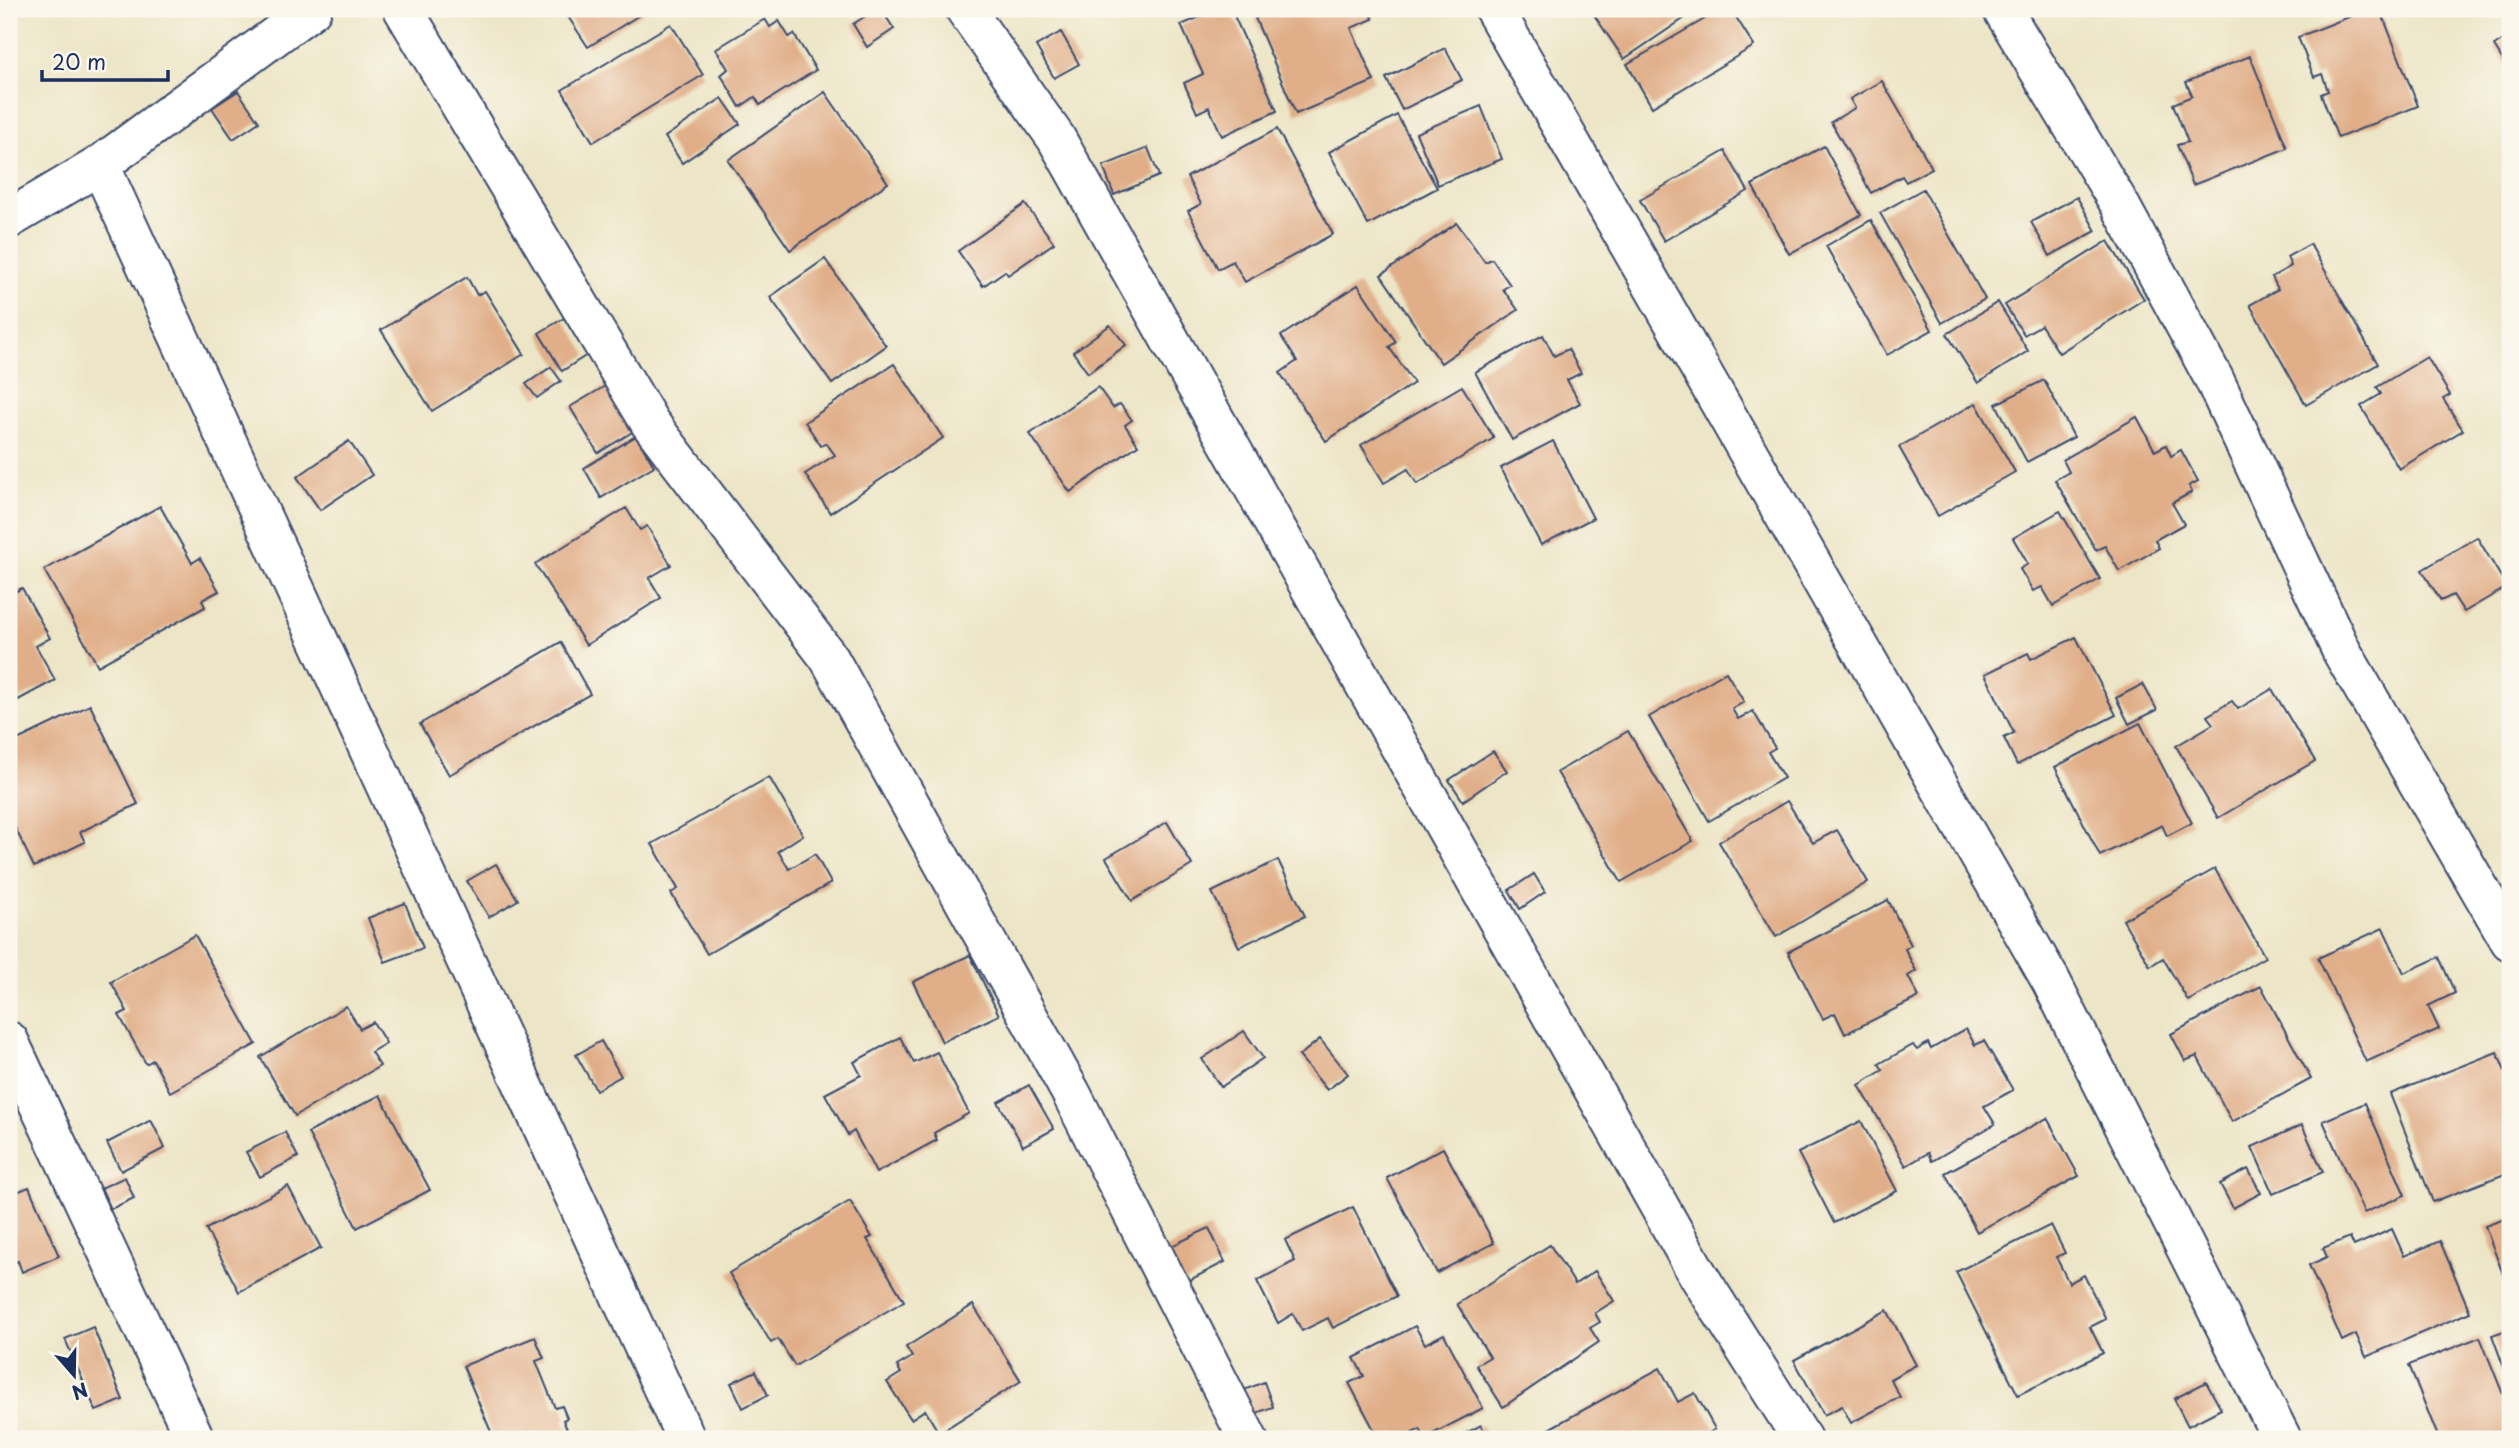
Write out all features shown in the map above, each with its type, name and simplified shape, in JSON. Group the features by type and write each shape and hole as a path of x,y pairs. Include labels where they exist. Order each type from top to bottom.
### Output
{"street":[{"path":"9,219 100,165 312,9"},
{"path":"403,9 649,423 829,658 1071,1093 1248,1439"},
{"path":"965,9 1056,138 1690,1261 1802,1439"},
{"path":"1494,9 2051,981 2282,1439"},
{"path":"2002,9 2120,205 2214,379 2342,652 2510,940"},
{"path":"100,165 686,1439"},
{"path":"9,1041 195,1439"}],"building":[{"path":"563,9 649,9 588,47"},
{"path":"881,9 894,29 867,47 853,24"},
{"path":"1219,9 1231,9 1277,111 1222,136 1209,107 1197,113 1184,83 1203,74 1181,25"},
{"path":"1278,9 1369,9 1373,19 1351,28 1374,81 1296,114 1255,18"},
{"path":"1590,9 1698,9 1624,59"},
{"path":"1722,9 1731,9 1754,46 1652,107 1627,64"},
{"path":"2369,9 2380,9 2418,106 2338,138 2321,94 2328,91 2322,74 2314,77 2298,37"},
{"path":"765,19 770,27 779,21 789,37 794,34 816,70 760,105 755,97 740,107 721,75 728,69 716,49"},
{"path":"671,24 703,75 593,142 562,90"},
{"path":"1061,32 1079,64 1054,78 1036,46"},
{"path":"2510,36 2510,72 2494,46"},
{"path":"1445,48 1462,80 1402,110 1386,78"},
{"path":"2250,56 2287,148 2193,185 2177,145 2188,142 2173,104 2192,96 2186,82"},
{"path":"1882,81 1932,168 1906,182 1902,176 1871,193 1831,122 1855,108 1850,99"},
{"path":"238,91 259,122 233,139 212,108"},
{"path":"825,92 888,183 790,250 728,160"},
{"path":"722,98 740,124 682,163 665,137"},
{"path":"1481,106 1502,159 1438,185 1416,133"},
{"path":"1397,115 1437,188 1368,225 1329,152"},
{"path":"1277,129 1333,234 1245,282 1233,261 1218,269 1188,211 1201,204 1187,177"},
{"path":"1824,146 1861,215 1789,254 1752,185"},
{"path":"1148,148 1159,176 1114,195 1103,166"},
{"path":"1725,151 1748,191 1664,241 1640,200"},
{"path":"1923,189 1985,299 1942,323 1880,213"},
{"path":"2077,197 2096,231 2050,256 2031,222"},
{"path":"1025,204 1054,243 1008,275 1005,271 983,286 958,251"},
{"path":"1871,220 1932,330 1887,355 1826,246"},
{"path":"1457,223 1485,262 1492,259 1510,285 1503,289 1518,310 1441,363 1381,275"},
{"path":"2108,241 2144,299 2059,353 2041,325 2024,335 2005,305"},
{"path":"2310,244 2378,364 2306,405 2250,305 2278,289 2272,277 2291,266 2287,257"},
{"path":"825,259 886,346 832,384 770,297"},
{"path":"467,277 477,295 485,291 524,354 432,411 381,330"},
{"path":"1358,285 1396,342 1389,347 1414,383 1326,441 1280,373 1297,361 1281,336"},
{"path":"1998,302 2028,351 1978,383 1947,334"},
{"path":"564,318 587,355 562,371 539,333"},
{"path":"1110,325 1126,345 1088,373 1073,352"},
{"path":"1543,335 1554,356 1568,349 1581,373 1567,380 1580,403 1512,440 1475,372"},
{"path":"2427,357 2450,395 2443,399 2463,430 2399,469 2361,406 2381,394 2377,387"},
{"path":"894,364 943,438 830,513 805,474 835,455 826,443 821,446 805,422"},
{"path":"551,367 561,381 537,398 526,384"},
{"path":"2044,380 2074,437 2027,462 1996,404"},
{"path":"607,385 634,431 598,453 570,407"},
{"path":"1462,386 1494,438 1417,484 1408,469 1384,483 1361,445"},
{"path":"1098,387 1113,408 1120,404 1132,420 1125,425 1138,445 1070,492 1030,434"},
{"path":"1976,403 2015,472 1938,516 1899,447"},
{"path":"2137,417 2155,451 2166,445 2171,456 2181,450 2198,481 2189,486 2192,492 2172,503 2184,524 2155,540 2159,548 2119,571 2105,546 2096,550 2055,480 2069,472 2063,460"},
{"path":"636,436 654,466 601,498 584,468"},
{"path":"349,441 372,475 320,510 297,477"},
{"path":"1553,441 1593,518 1541,545 1501,468"},
{"path":"160,506 192,563 200,558 219,591 202,600 205,607 98,666 44,570"},
{"path":"626,508 640,530 647,526 671,565 649,578 661,598 586,645 535,564"},
{"path":"2060,511 2100,579 2053,606 2042,587 2033,591 2020,569 2028,564 2013,538"},
{"path":"2477,537 2507,587 2464,612 2453,595 2441,601 2422,570"},
{"path":"22,588 50,638 36,646 55,680 9,705 9,595"},
{"path":"2076,637 2116,715 2017,765 2004,738 2014,733 1985,674 2028,653 2031,659"},
{"path":"561,642 590,694 449,775 420,724"},
{"path":"1726,672 1744,702 1732,709 1738,719 1753,711 1775,748 1768,752 1784,778 1709,821 1649,717"},
{"path":"2143,684 2157,710 2129,724 2116,698"},
{"path":"2272,689 2315,761 2218,818 2176,746 2213,724 2207,716 2232,701 2238,709"},
{"path":"90,705 138,804 80,832 85,842 34,867 9,815 9,744"},
{"path":"2140,723 2192,823 2167,836 2162,825 2100,856 2055,767"},
{"path":"1628,731 1693,841 1621,882 1557,772"},
{"path":"1493,751 1507,771 1463,801 1449,780"},
{"path":"769,777 803,835 778,851 789,869 815,854 831,883 707,954 671,893 678,889 652,844"},
{"path":"1787,801 1813,843 1837,830 1868,882 1776,937 1719,842"},
{"path":"1167,822 1192,865 1132,901 1106,858"},
{"path":"1278,860 1305,916 1239,947 1212,892"},
{"path":"496,864 518,900 489,917 467,881"},
{"path":"2215,869 2265,957 2188,1001 2163,958 2150,966 2123,920"},
{"path":"1534,874 1545,892 1520,909 1509,890"},
{"path":"1888,900 1911,945 1905,949 1916,971 1908,976 1919,997 1845,1034 1835,1013 1823,1019 1788,952"},
{"path":"405,903 423,948 385,962 368,918"},
{"path":"2383,928 2404,973 2439,957 2455,993 2428,1006 2439,1029 2366,1062 2318,958"},
{"path":"195,935 256,1044 170,1092 153,1060 146,1064 119,1015 127,1011 111,982"},
{"path":"970,955 999,1015 942,1042 913,982"},
{"path":"2261,986 2311,1079 2232,1122 2197,1056 2185,1061 2171,1034"},
{"path":"346,1006 360,1029 373,1022 386,1043 371,1052 380,1066 295,1116 260,1057"},
{"path":"1966,1029 1975,1045 1984,1041 2013,1090 1984,1106 1995,1124 1932,1161 1928,1153 1906,1166 1859,1085 1883,1070 1879,1064 1913,1045 1917,1050 1928,1043 1931,1049"},
{"path":"1244,1031 1263,1058 1221,1087 1202,1059"},
{"path":"900,1037 914,1063 937,1052 969,1113 934,1133 937,1140 876,1173 854,1131 848,1135 825,1094 861,1075 854,1062"},
{"path":"1320,1039 1348,1074 1327,1090 1299,1056"},
{"path":"601,1041 621,1076 596,1090 576,1055"},
{"path":"2497,1052 2510,1083 2510,1172 2433,1202 2390,1094"},
{"path":"1029,1085 1054,1129 1023,1146 998,1102"},
{"path":"380,1095 430,1190 357,1228 308,1133"},
{"path":"2365,1103 2405,1195 2364,1213 2323,1121"},
{"path":"2047,1118 2079,1176 1977,1232 1945,1173"},
{"path":"151,1120 165,1148 121,1171 107,1143"},
{"path":"1861,1121 1897,1191 1834,1223 1798,1153"},
{"path":"2302,1125 2323,1172 2273,1194 2252,1147"},
{"path":"285,1132 298,1157 260,1177 246,1152"},
{"path":"1443,1148 1494,1243 1437,1273 1387,1178"},
{"path":"2248,1169 2261,1193 2233,1208 2220,1184"},
{"path":"125,1177 134,1198 111,1209 101,1188"},
{"path":"288,1186 321,1248 239,1292 206,1229"},
{"path":"29,1187 59,1256 22,1272 18,1261 9,1262 9,1195"},
{"path":"850,1201 872,1237 867,1239 904,1301 795,1366 778,1339 771,1343 729,1273"},
{"path":"1353,1207 1397,1296 1333,1328 1328,1318 1302,1331 1293,1314 1278,1323 1257,1281 1295,1261 1285,1240"},
{"path":"2510,1217 2510,1293 2485,1226"},
{"path":"2051,1225 2065,1253 2056,1257 2069,1283 2084,1275 2106,1319 2090,1327 2103,1353 2018,1395 1956,1272"},
{"path":"1209,1228 1225,1262 1180,1285 1163,1250"},
{"path":"2392,1229 2404,1256 2440,1241 2470,1312 2366,1357 2356,1334 2342,1341 2309,1265 2327,1257 2323,1248 2350,1237 2354,1246"},
{"path":"1550,1245 1575,1284 1595,1271 1614,1301 1595,1313 1600,1322 1590,1328 1599,1342 1503,1407 1476,1365 1490,1357 1457,1304"},
{"path":"973,1305 1021,1381 939,1433 925,1410 911,1419 887,1382 901,1373 897,1366 912,1357 906,1347"},
{"path":"1887,1310 1916,1365 1890,1379 1900,1397 1851,1423 1842,1406 1824,1415 1794,1360"},
{"path":"1415,1326 1425,1344 1444,1334 1483,1408 1425,1438 1420,1429 1401,1439 1379,1439 1349,1383 1364,1376 1354,1358"},
{"path":"93,1327 123,1400 96,1411 65,1339"},
{"path":"2510,1329 2510,1384 2492,1335"},
{"path":"535,1337 544,1358 536,1361 555,1408 562,1406 567,1418 563,1420 571,1439 494,1439 463,1366"},
{"path":"2480,1337 2510,1412 2510,1439 2439,1439 2409,1365"},
{"path":"1660,1368 1678,1402 1695,1393 1715,1429 1700,1439 1547,1439 1543,1432"},
{"path":"756,1371 768,1395 743,1408 731,1383"},
{"path":"1264,1382 1273,1407 1248,1416 1239,1392"},
{"path":"2206,1382 2221,1409 2188,1426 2174,1399"},
{"path":"1481,1425 1489,1439 1455,1439"}]}
